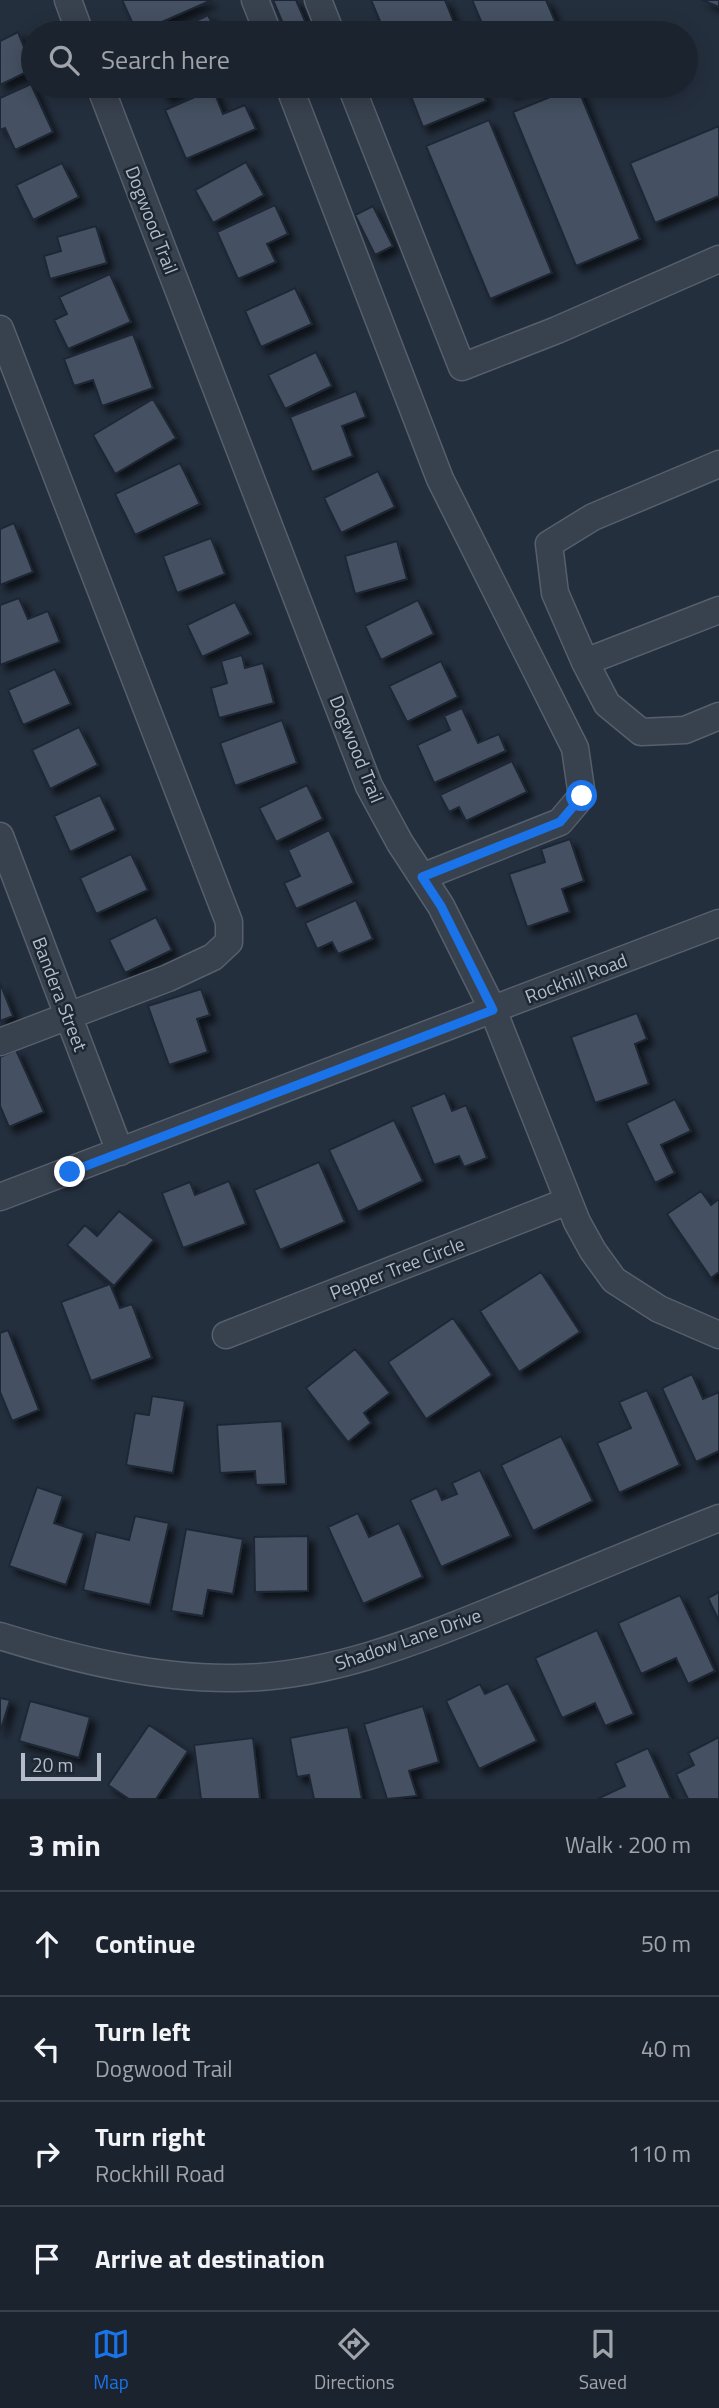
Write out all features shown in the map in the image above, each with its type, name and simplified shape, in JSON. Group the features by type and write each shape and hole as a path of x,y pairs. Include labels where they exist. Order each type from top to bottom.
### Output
{"street":[{"path":"68,0 76,21"},
{"path":"255,0 263,21"},
{"path":"318,0 326,21"},
{"name":"Dogwood Trail","path":"105,98 330,677 343,724 369,786 400,844 441,906 493,1010 568,1201 593,1251 614,1280 659,1309 719,1335"},
{"path":"294,98 440,479 575,748 582,796 560,822 422,877"},
{"path":"356,98 462,367 556,330 719,259"},
{"path":"0,329 229,922 229,942 213,957 168,978 0,1042"},
{"path":"719,464 593,517 549,544 555,593 585,662 607,704 641,732 685,730 719,716"},
{"path":"585,662 719,610"},
{"name":"Bandera Street","path":"0,836 120,1152"},
{"name":"Rockhill Road","path":"0,1198 719,923"},
{"name":"Pepper Tree Circle","path":"226,1335 568,1201"},
{"name":"Shadow Lane Drive","path":"0,1636 109,1665 182,1675 234,1678 291,1673 346,1663 441,1630 719,1518"}],"building":[{"path":"122,0 212,0 164,21 132,21"},
{"path":"273,0 296,0 305,21 282,21"},
{"path":"371,0 445,0 453,21 380,21"},
{"path":"472,0 546,0 555,21 481,21"},
{"path":"702,0 719,0 719,7"},
{"path":"208,15 211,21 196,21"},
{"path":"18,32 21,39 21,75 0,85 0,41"},
{"path":"21,89 21,98 37,98 53,132 15,150 5,128 0,130 0,98"},
{"path":"192,98 217,98 223,114 245,105 256,129 186,159 165,110"},
{"path":"412,98 485,98 486,101 423,127"},
{"path":"547,98 582,98 640,239 576,266 513,112"},
{"path":"489,120 552,273 490,299 426,146"},
{"path":"719,126 719,196 655,223 630,163"},
{"path":"246,162 264,195 213,223 195,190"},
{"path":"62,163 79,197 33,220 16,185"},
{"path":"275,205 288,234 267,244 276,262 238,279 217,232"},
{"path":"373,206 393,246 375,255 355,215"},
{"path":"96,226 107,263 50,279 44,256 61,251 57,237"},
{"path":"110,274 131,322 68,349 54,320 67,314 59,297"},
{"path":"295,288 312,324 261,347 245,311"},
{"path":"133,334 153,388 102,406 93,380 74,386 64,359"},
{"path":"316,352 332,386 285,409 268,375"},
{"path":"356,391 366,417 342,426 353,456 312,472 290,417"},
{"path":"153,399 176,438 115,474 93,435"},
{"path":"180,463 200,504 135,535 115,494"},
{"path":"378,471 395,507 341,533 324,498"},
{"path":"14,523 33,572 0,585 0,529"},
{"path":"211,538 225,574 177,593 163,556"},
{"path":"397,541 407,579 355,594 345,556"},
{"path":"19,598 28,619 48,611 60,642 0,665 0,605"},
{"path":"418,600 434,634 381,660 365,626"},
{"path":"235,602 251,634 202,657 187,625"},
{"path":"242,655 245,668 263,663 274,703 219,718 211,688 227,683 221,661"},
{"path":"441,661 458,697 407,722 389,686"},
{"path":"55,669 71,704 23,725 8,690"},
{"path":"462,708 478,743 499,734 506,751 434,783 417,745 450,730 444,716"},
{"path":"282,720 297,763 235,786 220,743"},
{"path":"79,727 98,765 50,789 32,750"},
{"path":"512,761 527,792 466,821 459,807 449,812 440,795"},
{"path":"307,785 323,819 276,842 259,808"},
{"path":"100,795 116,830 70,852 54,816"},
{"path":"329,830 354,883 296,909 284,883 300,876 288,850"},
{"path":"570,839 584,881 562,889 570,912 527,927 509,874 545,862 541,849"},
{"path":"131,854 148,890 96,914 80,878"},
{"path":"356,900 373,939 338,954 332,942 317,949 305,923"},
{"path":"156,917 172,950 125,973 109,940"},
{"path":"0,983 13,1016 0,1021"},
{"path":"201,989 210,1015 197,1019 208,1052 169,1065 148,1006"},
{"path":"637,1013 647,1039 635,1044 649,1084 595,1103 571,1037"},
{"path":"16,1050 44,1112 9,1127 0,1106 0,1057"},
{"path":"445,1093 452,1111 466,1105 487,1158 464,1167 459,1156 434,1165 411,1107"},
{"path":"675,1099 691,1131 661,1145 675,1173 655,1183 626,1123"},
{"path":"394,1120 423,1181 358,1212 329,1150"},
{"path":"319,1162 345,1222 280,1250 254,1190"},
{"path":"229,1181 246,1224 183,1248 162,1193 190,1182 195,1195"},
{"path":"701,1191 711,1205 719,1199 719,1272 711,1278 667,1214"},
{"path":"119,1211 154,1240 114,1286 67,1245 85,1225 97,1236"},
{"path":"541,1272 580,1332 519,1372 480,1311"},
{"path":"110,1284 120,1308 132,1304 152,1358 91,1381 61,1302"},
{"path":"453,1318 492,1375 426,1419 388,1362"},
{"path":"8,1330 39,1410 12,1421 0,1392 0,1333"},
{"path":"355,1349 390,1393 364,1413 371,1423 348,1442 306,1388"},
{"path":"692,1374 703,1399 719,1392 719,1451 696,1462 662,1388"},
{"path":"647,1390 680,1465 619,1493 597,1443 631,1428 619,1402"},
{"path":"152,1396 185,1401 173,1473 126,1465 135,1413 149,1415"},
{"path":"282,1421 286,1484 256,1485 255,1471 220,1473 217,1425"},
{"path":"561,1436 593,1501 533,1531 501,1465"},
{"path":"480,1470 511,1536 441,1567 410,1500 437,1488 442,1500 457,1494 452,1483"},
{"path":"37,1487 63,1496 54,1523 84,1533 66,1585 9,1566"},
{"path":"358,1513 369,1537 399,1523 423,1577 363,1604 328,1527"},
{"path":"135,1516 169,1523 150,1605 83,1590 96,1532 129,1540"},
{"path":"186,1529 243,1539 233,1594 208,1590 203,1616 171,1611"},
{"path":"308,1536 308,1591 255,1592 254,1537"},
{"path":"719,1592 719,1621 708,1598"},
{"path":"680,1595 715,1671 688,1684 676,1658 641,1674 618,1623"},
{"path":"597,1630 634,1714 605,1726 595,1703 562,1718 535,1658"},
{"path":"508,1683 537,1741 479,1769 446,1701 480,1684 485,1694"},
{"path":"0,1698 10,1700 0,1732"},
{"path":"30,1701 90,1717 79,1758 19,1741"},
{"path":"423,1706 439,1762 409,1771 417,1796 387,1799 364,1724"},
{"path":"149,1725 188,1751 156,1799 129,1799 108,1785"},
{"path":"348,1727 362,1799 314,1799 309,1775 297,1777 290,1738"},
{"path":"719,1737 719,1799 688,1799 676,1774 694,1765 688,1753"},
{"path":"253,1738 260,1799 201,1799 194,1745"},
{"path":"648,1748 671,1799 597,1799 625,1786 615,1763"}],"route":[{"path":"70,1172 493,1010 441,906 422,877 524,839 560,822 582,796"}]}
